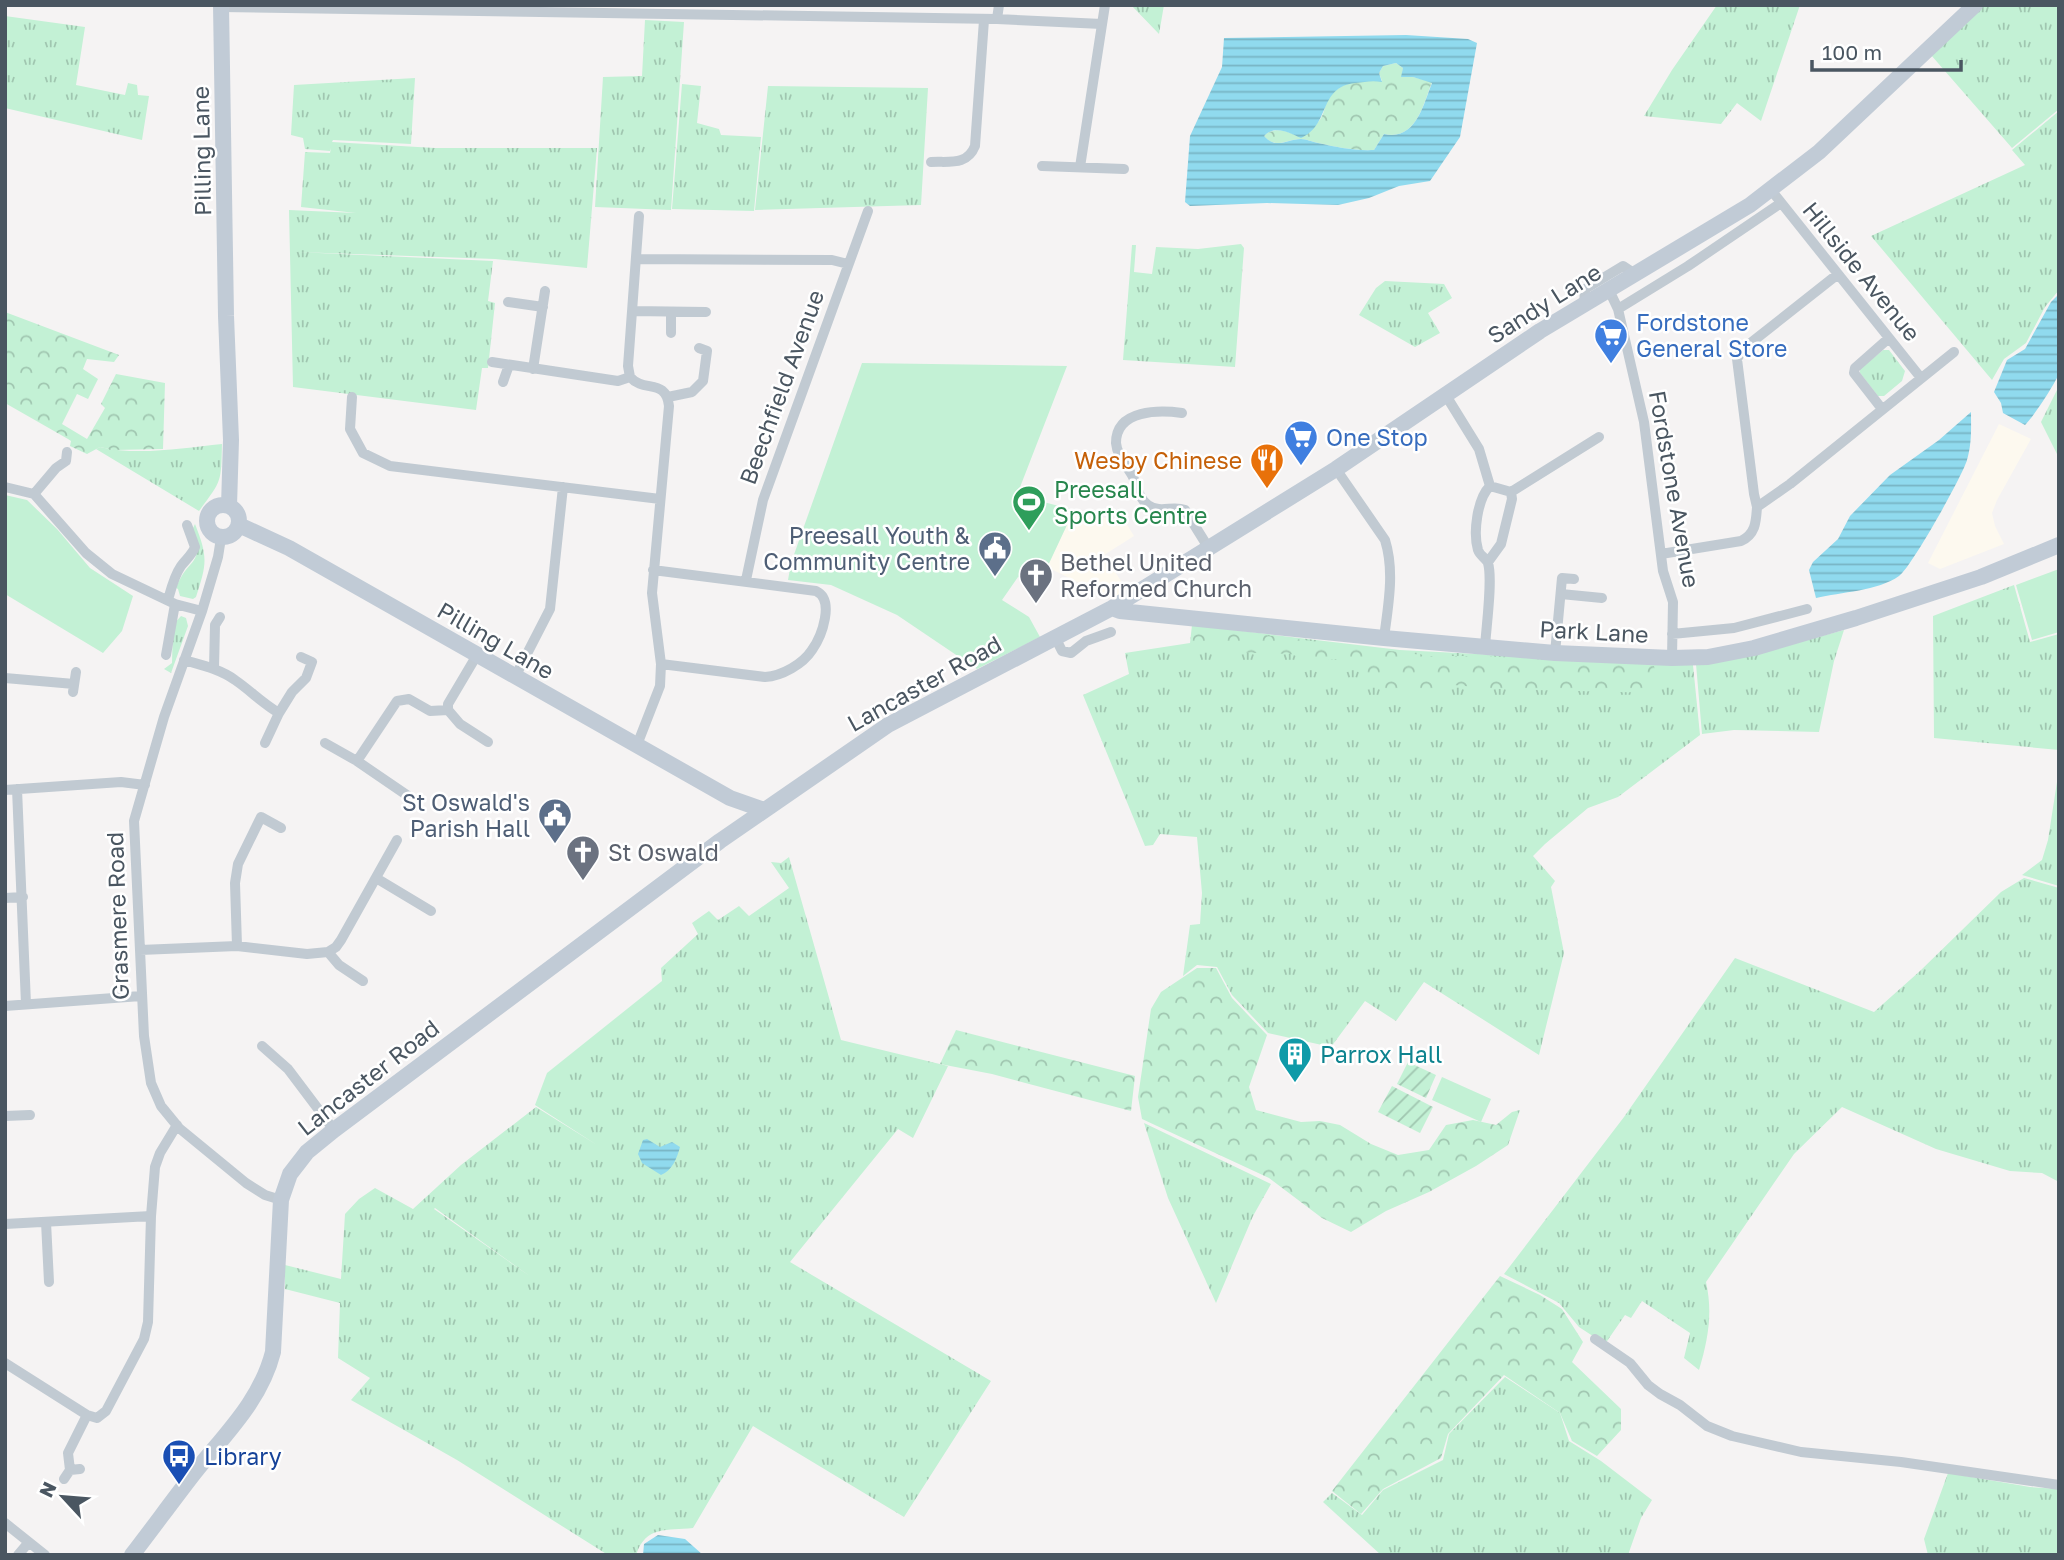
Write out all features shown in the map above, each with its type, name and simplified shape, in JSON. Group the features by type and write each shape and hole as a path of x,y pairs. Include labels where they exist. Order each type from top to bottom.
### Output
{"main road":[{"name":"Sandy Lane","path":"1112,608 1336,469 1584,304 1776,197 1819,152 1975,5"},
{"name":"Pilling Lane","path":"221,6 226,316 231,440 229,506"},
{"path":"217,506 229,506 236,512 239,525 233,534 221,538 210,532 207,517 217,506"},
{"name":"Pilling Lane","path":"239,525 289,548 760,813"},
{"name":"Park Lane","path":"1112,608 1119,611 1384,638 1555,653 1672,658 1722,655 1807,634 1981,577 2059,545"},
{"path":"1142,588 1153,609 1152,614"},
{"name":"Lancaster Road","path":"132,1555 191,1476 249,1407 267,1375 273,1352 281,1200 290,1174 307,1152 436,1052 760,813 906,714 1112,608"},
{"path":"730,798 737,830"}],"street":[{"path":"997,19 999,5"},
{"path":"1080,167 1105,5"},
{"path":"221,6 997,19 1102,24"},
{"path":"931,162 962,161 972,153 975,146 984,20"},
{"path":"1042,166 1124,169"},
{"name":"Hillside Avenue","path":"1776,197 1921,377"},
{"name":"Sandy Lane","path":"1618,309 1688,266 1776,197"},
{"name":"Beechfield Avenue","path":"746,580 763,500 868,211"},
{"path":"637,745 660,686 661,664 652,593 669,406 668,397 663,390 639,384 630,377 628,366 639,216"},
{"path":"636,259 832,260 848,264"},
{"path":"1584,304 1585,289 1623,266 1635,274"},
{"path":"1661,554 1741,541 1748,538 1753,531 1757,507 1737,364 1739,354 1838,274"},
{"name":"Fordstone Avenue","path":"1609,289 1618,309 1644,422 1665,582 1672,602 1672,658"},
{"path":"533,369 545,291"},
{"path":"508,302 543,307"},
{"path":"632,311 706,312"},
{"path":"671,312 671,334"},
{"path":"1882,409 1854,373 1855,368 1889,338"},
{"path":"668,397 692,392 703,381 707,352 699,348"},
{"path":"1757,507 1790,484 1954,352"},
{"path":"492,362 618,381 630,377"},
{"path":"503,382 509,365"},
{"path":"1445,394 1479,449 1490,486 1481,500 1477,536 1478,549 1488,562 1489,595 1485,647"},
{"path":"352,397 350,429 363,453 390,466 660,499"},
{"path":"1182,413 1160,411 1138,415 1122,426 1116,443 1122,461 1143,501 1152,508 1162,510 1177,507 1185,510 1208,547"},
{"path":"1490,486 1511,492 1599,437"},
{"path":"34,494 56,468 68,460"},
{"path":"1336,469 1385,540 1389,553 1390,580 1384,638"},
{"path":"5,486 34,494 100,566 171,602 202,611"},
{"path":"515,677 550,608 563,487"},
{"path":"1488,562 1506,533 1511,492"},
{"path":"166,655 175,577 182,564 192,556 195,547 186,530"},
{"name":"Grasmere Road","path":"221,538 202,611 164,717 134,821 141,996 150,1083 161,1106 177,1125 246,1183 265,1195 281,1200"},
{"path":"653,570 816,591 824,597 827,610 816,642 806,656 782,674 765,677 661,664"},
{"path":"1555,653 1562,578 1574,579"},
{"path":"1560,594 1602,597"},
{"name":"Park Lane","path":"1672,634 1734,628 1807,609"},
{"path":"214,668 215,625 220,617"},
{"path":"1056,639 1062,651 1071,653 1086,641 1111,632"},
{"path":"477,655 448,704 448,710 460,724 488,742"},
{"path":"265,743 292,692 306,678 317,661 301,657"},
{"path":"184,660 214,668 234,679 259,701 279,713"},
{"path":"5,678 74,683"},
{"path":"357,761 397,701 409,699 430,710 448,710"},
{"path":"325,743 357,761 414,800"},
{"path":"5,789 121,782 145,785"},
{"path":"18,789 26,1004"},
{"path":"237,946 235,883 238,864 257,815 281,828"},
{"path":"139,950 237,946 307,954 328,952 341,940 397,839"},
{"path":"376,878 431,911"},
{"path":"5,898 23,897"},
{"path":"328,952 339,965 363,981"},
{"path":"5,1006 141,996"},
{"path":"262,1046 288,1069 334,1130"},
{"path":"5,1116 30,1116"},
{"path":"5,1363 87,1415 97,1418 106,1410 144,1339 148,1322 155,1167 177,1125"},
{"path":"5,1224 151,1216"},
{"path":"46,1222 49,1282"},
{"path":"1595,1339 1630,1363 1648,1385 1660,1394 1680,1405 1707,1426 1732,1436 1801,1452 1901,1462 2059,1485"},
{"path":"71,1473 68,1454 87,1415"},
{"path":"5,1523 45,1555"},
{"path":"18,1555 29,1542"}],"shaded area":[{"path":"1999,424 2031,439 1992,513 2004,544 1940,569 1928,563"},
{"path":"1074,510 1126,523 1134,536 1104,555 1127,590 1114,600 1047,567"}],"green space":[{"path":"1131,5 1164,5 1159,34"},
{"path":"1717,5 1800,5 1761,121 1737,103 1721,124 1644,116 1672,70"},
{"path":"1983,5 2059,5 2059,109 2012,148 1931,55"},
{"path":"5,16 85,27 76,85 125,95 128,83 137,85 138,95 149,96 142,140 5,108"},
{"path":"645,20 684,22 671,210 595,207 603,77 642,76"},
{"path":"1396,63 1403,68 1402,77 1432,82 1411,127 1395,135 1384,134 1374,150 1346,148 1303,139 1277,143 1264,136 1278,130 1300,137 1319,121 1327,101 1337,89 1358,81 1382,81 1379,73 1383,66"},
{"path":"415,78 411,144 332,142 435,148 597,148 587,268 495,259 297,252 493,261 488,301 495,303 488,368 482,368 476,410 293,387 289,210 356,213 301,207 305,152 330,153 331,148 330,151 305,149 303,138 291,135 294,85"},
{"path":"682,84 701,86 697,123 719,129 721,135 761,137 754,211 672,209"},
{"path":"768,86 928,88 921,205 755,210"},
{"path":"2059,111 2059,290 2045,307 2026,343 2004,359 1992,380 1871,236 2025,165 2012,150"},
{"path":"1241,244 1244,248 1235,367 1123,360 1132,245 1136,245 1134,272 1152,274 1156,247 1198,249"},
{"path":"1385,281 1444,284 1452,298 1428,313 1440,333 1415,347 1359,315 1376,288"},
{"path":"5,312 119,355 114,362 87,359 83,369 98,379 88,399 77,394 62,424 87,439 105,408 101,404 116,374 165,383 163,449 114,450 100,447 87,454 70,446 71,441 68,439 5,403"},
{"path":"1883,350 1889,350 1905,371 1902,381 1884,396 1878,396 1860,373 1860,369"},
{"path":"862,363 1067,366 1017,495 1074,510 1038,587 1018,577 1002,600 1029,617 1040,637 977,669 897,615 831,585 788,580 791,563"},
{"path":"2059,386 2059,458 2041,422"},
{"path":"222,444 219,480 199,511 96,449 100,447 145,451"},
{"path":"5,495 27,500 57,529 90,568 133,596 122,631 103,653 5,594"},
{"path":"195,524 204,553 204,568 196,597 193,599 180,596 176,588 196,556 196,542 192,530"},
{"path":"2059,569 2059,632 2032,640 2016,585"},
{"path":"2014,585 2030,642 2059,634 2059,750 1934,738 1933,616"},
{"path":"181,616 186,618 188,626 171,673 164,669 172,663 173,625"},
{"path":"1192,625 1400,650 1693,665 1700,735 1618,797 1588,808 1533,856 1555,881 1551,887 1564,953 1539,1055 1424,982 1396,1021 1365,1001 1331,1047 1268,1033 1232,995 1217,967 1197,965 1183,976 1190,925 1200,924 1202,893 1197,837 1160,834 1153,845 1145,846 1083,695 1129,674 1125,653 1190,643"},
{"path":"1194,626 1430,656 1483,656 1654,666 1661,693 1498,689 1443,684 1432,699 1380,687 1365,679 1346,658 1311,660 1291,654 1227,652 1192,645"},
{"path":"1844,630 1834,661 1819,732 1734,730 1702,734 1696,664 1777,648"},
{"path":"2059,769 2059,886 2022,875 2042,860 2048,840"},
{"path":"789,857 841,1040 948,1066 913,1138 898,1129 790,1262 991,1381 904,1517 753,1426 693,1528 652,1534 640,1545 636,1555 608,1555 457,1460 351,1400 370,1378 338,1358 340,1303 285,1289 285,1265 341,1279 345,1214 359,1199 375,1188 413,1209 461,1165 536,1107 597,1145 535,1105 547,1073 662,981 661,968 698,934 692,923 709,911 718,920 739,906 749,916 789,888 771,862 781,863","holes":["435,1208 531,1277 434,1209"]},
{"path":"2024,878 2059,888 2059,1182 2042,1173 2010,1171 1936,1149 1842,1107 1794,1154 1706,1282 1708,1326 1699,1370 1684,1358 1690,1333 1642,1301 1631,1318 1625,1315 1605,1344 1579,1327 1559,1303 1504,1274 1624,1117 1735,958 1874,1012 2001,892"},
{"path":"1197,968 1216,968 1232,998 1267,1035 1249,1087 1256,1110 1301,1122 1320,1121 1340,1125 1371,1144 1398,1155 1429,1150 1446,1125 1473,1120 1496,1125 1512,1112 1520,1110 1508,1145 1476,1166 1429,1192 1386,1211 1351,1232 1322,1218 1269,1178 1142,1119 1138,1097 1151,1009 1161,992"},
{"path":"956,1030 1135,1076 1131,1111 992,1074 940,1064"},
{"path":"1408,1062 1436,1075 1426,1098 1397,1084"},
{"path":"1442,1077 1491,1099 1481,1122 1432,1100"},
{"path":"1392,1086 1433,1107 1420,1133 1378,1112"},
{"path":"1144,1123 1271,1184 1253,1216 1216,1303 1168,1198"},
{"path":"1500,1276 1562,1309 1583,1342 1572,1362 1621,1409 1621,1430 1597,1456 1572,1441 1560,1413 1504,1375 1448,1434 1441,1458 1383,1489 1361,1514 1332,1491"},
{"path":"1505,1377 1560,1413 1569,1441 1601,1461 1652,1500 1641,1518 1628,1555 1381,1555 1323,1502 1332,1493 1362,1515 1383,1490 1443,1460 1449,1434"},
{"path":"1948,1473 2030,1487 2059,1489 2059,1555 1928,1555 1924,1539"}],"water":[{"path":"1406,35 1468,39 1477,43 1460,137 1430,181 1399,186 1369,198 1338,205 1267,203 1190,206 1185,202 1190,136 1222,67 1224,38","holes":["1396,63 1403,68 1401,77 1413,77 1432,83 1421,111 1411,127 1395,135 1384,134 1374,150 1346,148 1303,139 1278,143 1264,136 1277,130 1301,138 1317,124 1335,91 1355,83 1382,82 1379,73 1383,66"]},
{"path":"2059,294 2059,373 2044,400 2025,425 2003,413 2001,403 1994,392 2007,360 2025,349 2051,302"},
{"path":"1971,412 1967,460 1936,521 1905,569 1899,576 1881,585 1816,598 1809,570 1813,562 1838,539 1850,516 1890,475 1939,440"},
{"path":"647,1139 660,1147 672,1142 680,1147 676,1160 661,1175 642,1163 638,1154 643,1140"},
{"path":"658,1535 685,1539 703,1555 643,1555 644,1544"}],"place":[{"name":"Fordstone General Store","path":"1611,365"},
{"name":"One Stop","path":"1301,467"},
{"name":"Wesby Chinese","path":"1267,490"},
{"name":"Preesall Sports Centre","path":"1029,532"},
{"name":"Preesall Youth & Community Centre","path":"995,578"},
{"name":"Bethel United Reformed Church","path":"1036,605"},
{"name":"St Oswald's Parish Hall","path":"555,845"},
{"name":"St Oswald","path":"583,882"},
{"name":"Parrox Hall","path":"1295,1084"},
{"name":"Library","path":"179,1486"}]}
